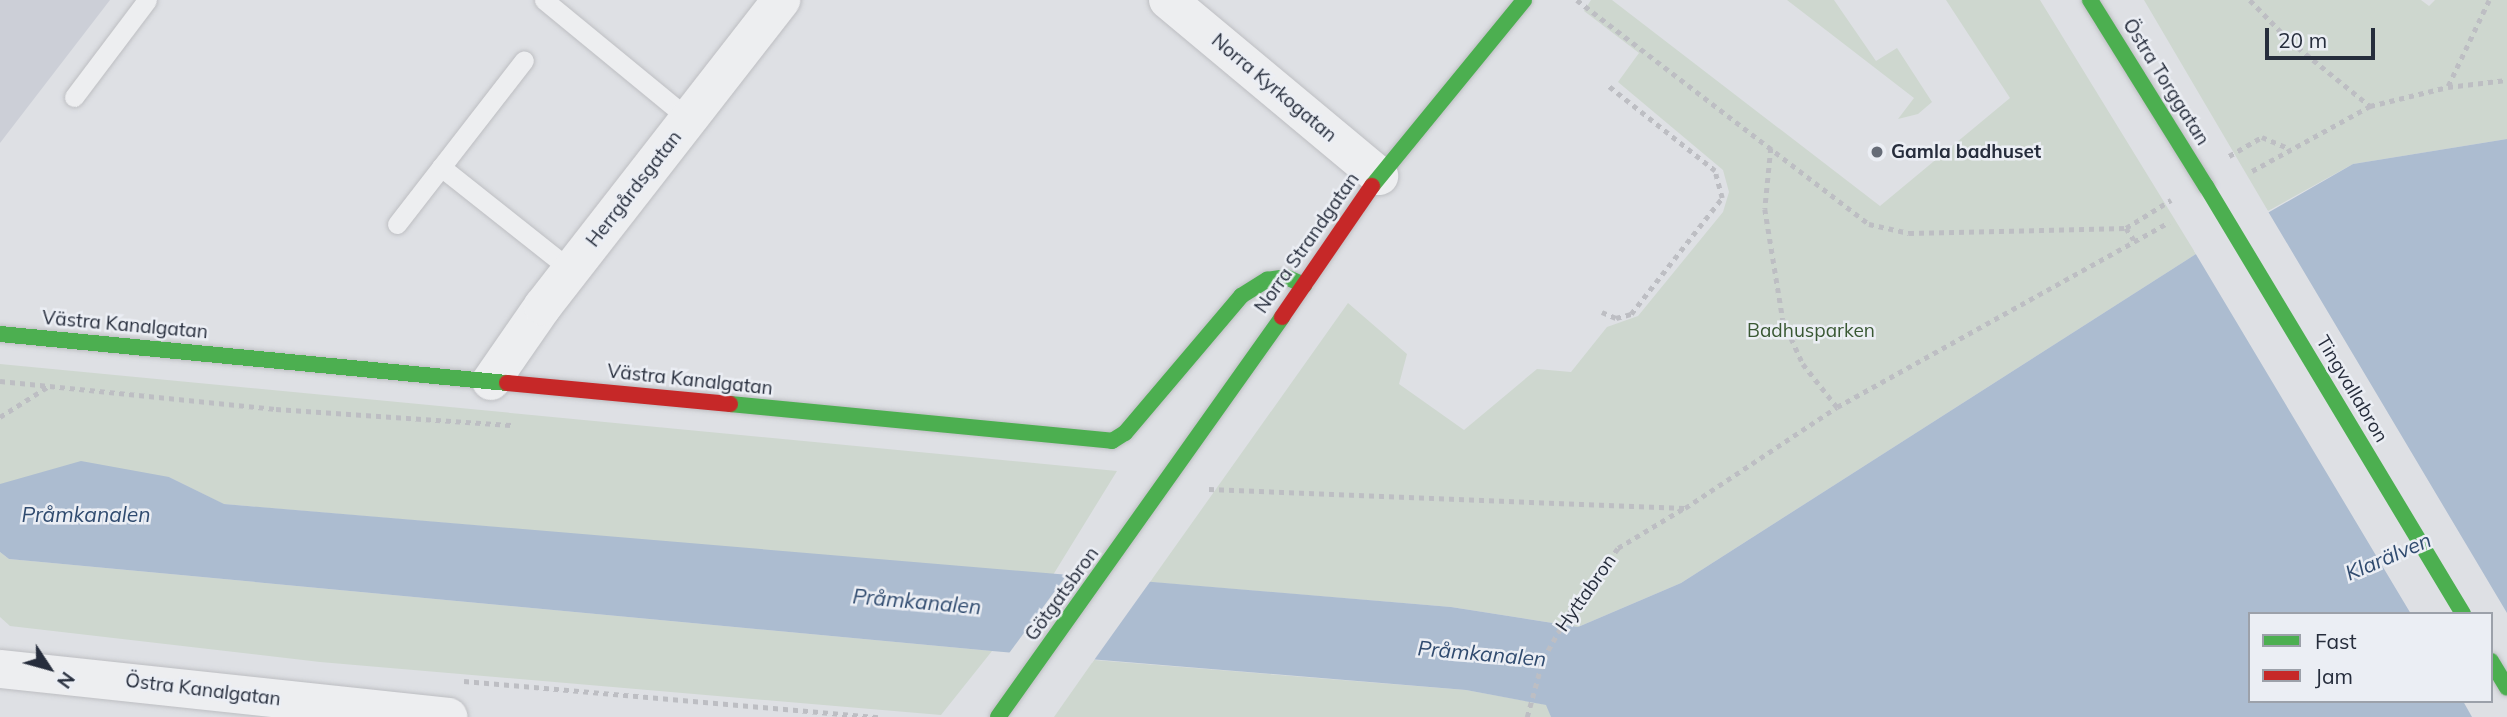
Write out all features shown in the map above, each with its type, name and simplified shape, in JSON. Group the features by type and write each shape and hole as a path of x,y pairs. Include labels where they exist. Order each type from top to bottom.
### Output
{"street":[{"name":"Herrgårdsgatan","path":"492,381 571,270 781,0"},
{"name":"Norra Kyrkogatan","path":"1168,0 1379,176"},
{"name":"Norra Strandgatan","path":"1140,522 1379,176 1524,0"},
{"name":"Östra Torggatan","path":"2090,0 2206,186"},
{"name":"Tingvallabron","path":"2206,186 2462,612"},
{"name":"Västra Kanalgatan","path":"0,334 1112,441 1241,296 1267,280 1286,277 1304,285"},
{"name":"Götgatsbron","path":"998,717 1140,522"},
{"path":"2493,665 2507,688"},
{"name":"Östra Kanalgatan","path":"0,669 156,683 238,706 449,717"}],"lane":[{"path":"74,97 147,0"},
{"path":"544,0 688,119"},
{"path":"397,223 524,60"},
{"path":"441,167 571,270"}],"path":[{"path":"1577,0 1869,223 1909,233 2126,228 2175,198"},
{"path":"2250,0 2290,41 2370,106"},
{"path":"2448,87 2489,0"},
{"path":"2252,171 2370,106 2448,87 2507,80"},
{"path":"1602,313 1616,318 1631,314 1723,198 1715,171 1608,86"},
{"path":"2225,158 2262,137 2290,149"},
{"path":"1771,148 1765,209 1783,320 1803,364 1837,407"},
{"path":"1168,483 1204,489 1685,508 1837,407 2169,222"},
{"path":"2126,228 2134,240"},
{"path":"0,381 262,408 521,425"},
{"path":"0,417 50,385"},
{"name":"Hyttabron","path":"1527,717 1543,660 1572,608 1618,548 1685,508"}],"shaded area":[{"path":"0,0 110,0 0,143"}],"green space":[{"name":"Badhusparken","path":"1591,0 1612,0 1880,206 2010,98 1946,0 2040,0 2196,254 1681,583 1578,627 1451,607 1150,582 1348,303 1407,354 1399,384 1464,430 1537,369 1571,372 1607,327 1638,316 1723,212 1729,192 1723,170 1618,82 1639,53 1584,11"},
{"path":"1787,0 1834,0 1876,61 1897,48 1932,102 1918,114 1898,119 1914,98"},
{"path":"2144,0 2421,0 2429,6 2435,0 2507,0 2507,139 2353,164 2268,211"},
{"path":"0,364 1117,471 1053,575 223,504 169,477 0,484"},
{"path":"0,552 9,559 992,651 941,715 320,662 10,626 0,617"},
{"path":"1094,660 1466,690 1547,705 1551,717 1054,717"}],"water":[{"path":"2507,139 2507,717 1551,717 1546,705 1466,690 992,651 9,559 0,552 0,484 81,461 169,477 224,504 1451,607 1578,627 1681,583 2196,254 2353,164"}],"pier":[{"path":"2266,208 2507,613 2507,717 2472,717 2464,703 2493,703 2493,612 2410,612 2194,251"},
{"path":"1069,572 1152,579 1092,663 1007,656"}],"traffic: fast":[{"path":"1372,186 1524,0"},
{"path":"2090,0 2206,186"},
{"path":"2206,186 2462,612"},
{"path":"730,404 1112,441 1125,433 1241,296 1267,280 1286,277 1304,285"},
{"path":"998,717 1282,317"},
{"path":"0,334 507,383"},
{"path":"2493,664 2507,688"}],"traffic: jam":[{"path":"1282,317 1372,186"},
{"path":"507,383 730,404"}],"place":[{"name":"Gamla badhuset","path":"1877,152"}],"water label":[{"name":"Pråmkanalen","path":"86,514"},
{"name":"Klarälven","path":"2388,556"},
{"name":"Pråmkanalen","path":"917,601"},
{"name":"Pråmkanalen","path":"1482,653"}]}
